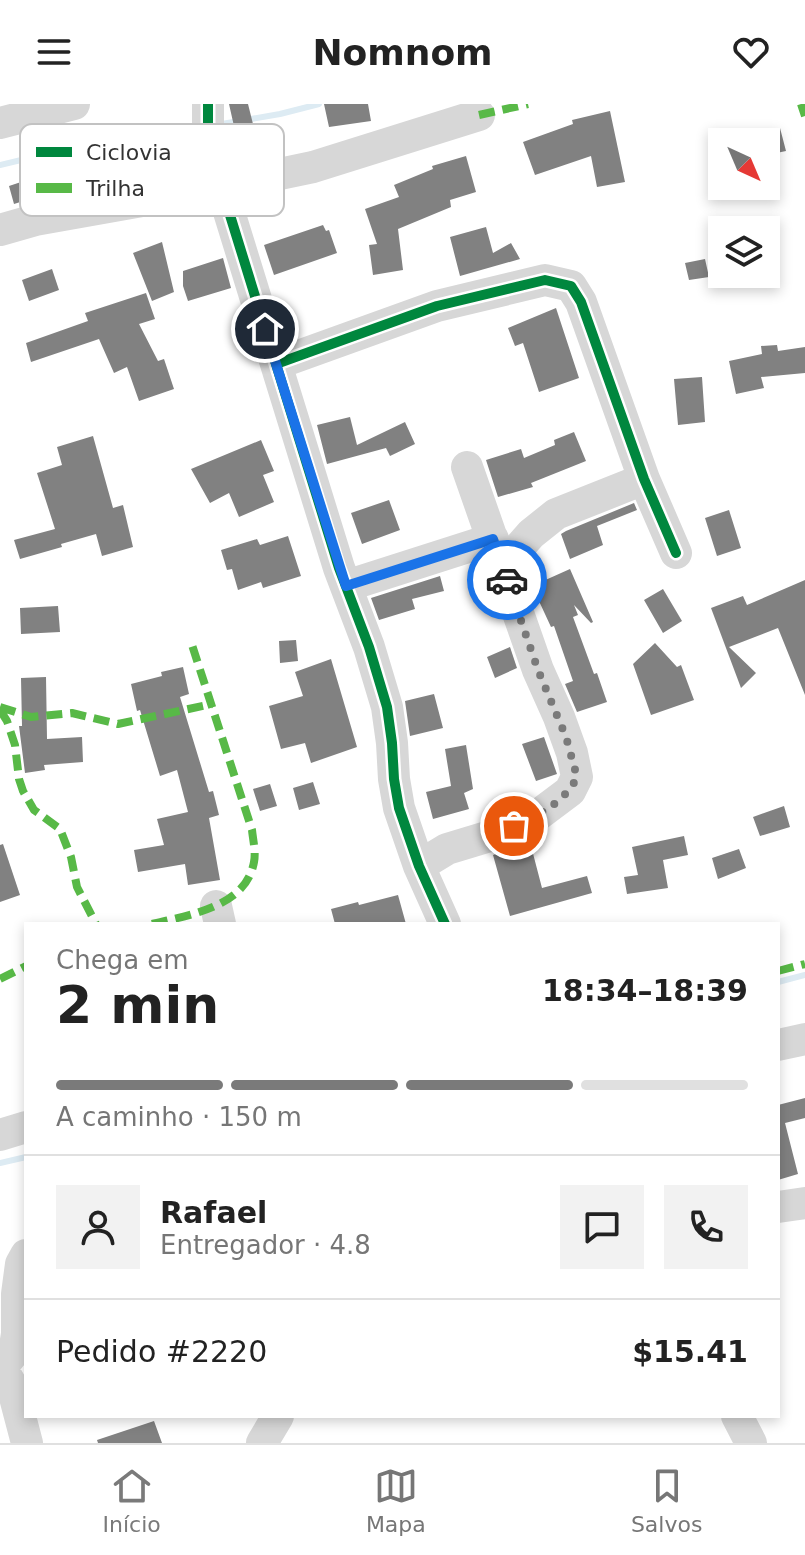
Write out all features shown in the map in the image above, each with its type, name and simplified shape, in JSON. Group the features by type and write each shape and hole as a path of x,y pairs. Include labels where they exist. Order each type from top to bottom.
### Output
{"street":[{"path":"0,123 74,104"},
{"path":"284,173 313,167 479,115"},
{"path":"0,230 57,216"},
{"path":"230,216 387,707 399,808 419,866 444,922"},
{"path":"276,364 437,306 545,280 571,286 581,302 644,479 676,553"},
{"path":"419,866 447,849 490,836 538,815 570,791 577,777 566,737 538,670 467,467"},
{"path":"346,586 497,553 531,534 556,514 644,479"},
{"path":"780,1045 805,1039"},
{"path":"0,1135 24,1128"},
{"path":"780,1207 805,1203"},
{"path":"24,1259 19,1279 14,1352 1,1366 12,1386 27,1443"},
{"path":"262,1443 277,1418"},
{"path":"738,1418 751,1443"}],"building":[{"path":"229,104 248,104 253,124 234,124"},
{"path":"324,104 368,104 371,121 329,127"},
{"path":"610,111 625,182 597,187 591,156 535,175 523,142 573,124 572,120"},
{"path":"780,128 786,151 780,152"},
{"path":"466,156 476,192 450,200 451,207 398,229 403,270 373,275 369,245 377,244 365,209 399,197 394,185 433,169 432,166"},
{"path":"20,182 20,202 14,204 9,186"},
{"path":"323,225 326,231 329,230 337,253 274,275 264,245"},
{"path":"486,227 493,253 511,243 520,259 460,276 450,237"},
{"path":"162,242 174,292 152,301 133,253"},
{"path":"223,258 231,288 188,301 183,286 183,271"},
{"path":"705,259 708,277 689,280 685,263"},
{"path":"52,269 59,290 29,301 22,280"},
{"path":"146,293 155,319 139,324 158,361 164,359 174,389 139,401 127,367 114,373 99,339 31,362 26,343 88,321 85,313"},
{"path":"556,308 579,378 539,392 523,343 515,346 508,328"},
{"path":"777,345 778,351 805,347 805,373 761,377 764,388 736,394 729,361 762,354 761,346"},
{"path":"702,377 705,422 678,425 674,379"},
{"path":"350,417 357,445 405,422 415,444 390,456 386,448 327,464 317,425"},
{"path":"574,432 586,461 531,483 533,487 498,497 486,460 521,449 524,458 555,445 554,440"},
{"path":"93,436 113,508 123,505 133,547 102,556 96,534 20,559 14,540 55,529 37,473 62,465 57,447"},
{"path":"261,440 274,471 263,475 274,502 239,517 229,493 210,503 191,469"},
{"path":"389,500 400,530 362,544 351,513"},
{"path":"634,503 637,510 597,526 603,545 570,559 561,534"},
{"path":"729,510 741,548 717,556 705,518"},
{"path":"288,536 301,576 263,588 261,582 238,590 232,569 227,570 221,550 257,539 260,545"},
{"path":"570,569 593,622 574,605 578,615 573,617 607,702 577,712 565,684 573,681 554,626 551,627 532,586"},
{"path":"440,576 444,591 412,599 415,609 379,620 371,598"},
{"path":"805,580 805,695 778,628 729,647 756,673 741,688 711,608 743,596 747,605"},
{"path":"663,589 682,621 663,633 644,600"},
{"path":"58,606 60,632 21,634 20,608"},
{"path":"296,640 298,661 280,663 279,641"},
{"path":"655,643 677,667 681,665 694,700 651,715 633,664"},
{"path":"510,647 517,668 495,678 487,657"},
{"path":"331,659 357,747 311,763 305,743 281,749 269,706 303,696 295,672"},
{"path":"183,667 189,694 180,697 219,815 209,818 220,880 188,885 185,864 138,872 134,850 164,845 157,819 188,812 177,770 160,776 131,684"},
{"path":"46,677 47,739 82,737 83,762 44,765 45,770 25,773 19,726 22,726 21,678"},
{"path":"434,694 443,728 410,736 405,701"},
{"path":"544,737 557,774 536,781 522,744"},
{"path":"466,745 473,789 464,793 469,809 433,819 426,792 451,786 445,749"},
{"path":"313,782 320,804 299,810 293,788"},
{"path":"270,784 277,806 260,811 253,789"},
{"path":"784,806 790,827 760,836 753,817"},
{"path":"684,836 688,855 663,860 668,888 627,894 624,877 638,875 632,847"},
{"path":"530,842 542,888 587,876 592,893 510,916 493,855"},
{"path":"3,844 20,895 0,902 0,845"},
{"path":"739,849 746,868 718,879 712,858"},
{"path":"398,895 405,922 334,922 331,909 358,902 359,905"},
{"path":"805,1098 805,1118 785,1123 798,1174 780,1179 780,1104"},
{"path":"154,1421 162,1443 98,1443 97,1440"}],"waterway":[{"path":"222,124 319,104"},
{"path":"0,165 20,160"},
{"path":"780,981 805,975"},
{"path":"0,1163 24,1157"}],"marked path":[{"path":"479,115 528,104"},
{"path":"801,104 805,116"},
{"path":"160,922 198,912 228,899 249,877 254,862 252,830 192,645"},
{"path":"0,707 31,717 72,713 118,724 212,704"},
{"path":"0,710 15,745 23,791 34,810 60,829 71,857 77,887 95,922"},
{"path":"780,970 805,964"},
{"path":"0,979 24,967"}],"cycle path":[{"path":"208,104 208,124"},
{"path":"230,216 339,568 369,647 387,707 399,808 419,866 444,922"},
{"path":"276,364 437,306 545,280 571,286 581,302 644,479 676,553"}],"way so far":[{"path":"507,580 538,670 572,753 577,777 570,791 538,815 514,826"}],"route":[{"path":"265,329 346,586 493,539 507,580"}]}
